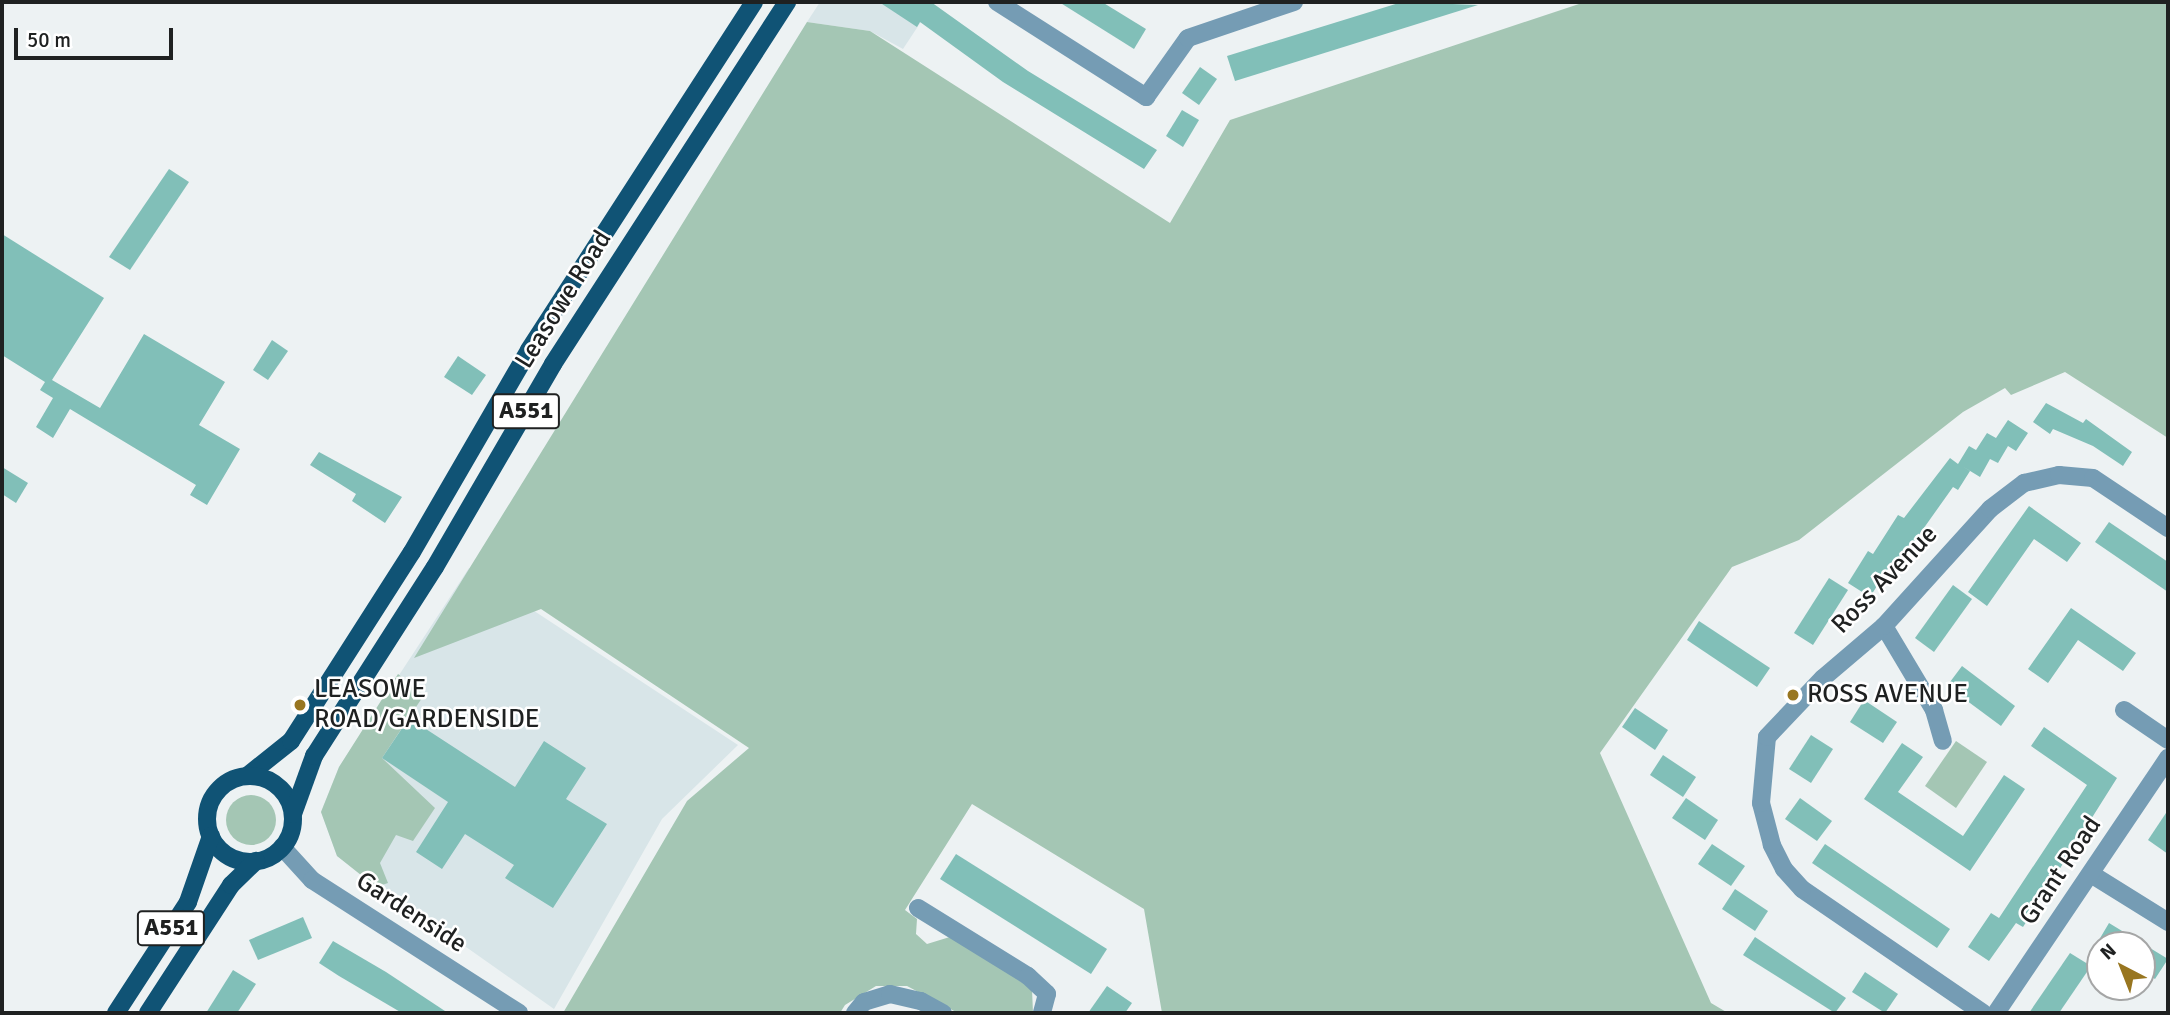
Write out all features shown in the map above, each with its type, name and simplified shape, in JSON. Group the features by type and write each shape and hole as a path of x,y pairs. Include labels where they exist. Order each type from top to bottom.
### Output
{"main road":[{"name":"Leasowe Road","path":"247,776 291,741 412,552 529,349 754,2"},
{"name":"Leasowe Road","path":"293,814 314,756 435,567 553,364 786,2"},
{"path":"247,776 279,786 293,814 292,827 282,847 256,861 230,857 211,836 208,810 213,797 231,780 247,776"},
{"name":"A551","path":"116,1013 188,902 211,836"},
{"name":"A551","path":"148,1013 230,884 256,861"}],"street":[{"path":"997,2 1023,8 1146,97 1188,38 1294,2"},
{"name":"Ross Avenue","path":"1983,1013 1802,889 1784,869 1772,845 1761,803 1767,737 1823,678 1884,626 1947,552 2024,483 2059,475 2092,478 2168,528"},
{"path":"1884,626 1934,710 1943,741"},
{"path":"2124,710 2168,740"},
{"name":"Grant Road","path":"1996,1013 2168,758"},
{"name":"Gardenside","path":"282,847 312,880 519,1013"},
{"path":"2091,874 2168,922"},
{"path":"918,908 1028,975 1047,994 1042,1013"},
{"path":"855,1013 864,1002 890,994 921,1001 943,1013"}],"shaded area":[{"path":"820,2 934,2 903,49 870,31 807,22"},
{"path":"469,568 738,745 662,819 554,1009 337,856 321,812 339,767"}],"green space":[{"path":"1585,2 2168,2 2168,438 2065,372 2011,395 2005,388 1963,412 1799,540 1732,567 1600,753 1711,1003 1728,1013 1162,1013 1144,909 972,804 905,910 917,919 916,934 927,944 953,936 1032,989 1033,1013 958,1013 907,986 876,986 845,1005 840,1013 563,1013 687,801 749,748 541,609 414,658 807,22 870,31 1170,223 1230,120"},
{"path":"398,674 424,695 382,758 435,808 413,841 396,835 380,863 388,883 376,887 337,856 321,812 339,767"},
{"path":"1956,741 1987,762 1956,808 1925,786"},
{"path":"251,795 269,802 276,820 269,838 251,845 233,838 226,820 233,802"}],"building":[{"path":"879,2 931,2 1028,71 1157,150 1144,169 1003,82 920,22 917,27"},
{"path":"1059,2 1102,2 1146,29 1134,49"},
{"path":"1402,2 1478,5 1235,81 1227,56"},
{"path":"1200,67 1217,79 1199,105 1182,93"},
{"path":"1182,110 1199,120 1183,147 1166,136"},
{"path":"169,169 189,182 130,270 109,257"},
{"path":"2,234 104,298 52,380 100,408 144,334 225,382 199,425 240,449 207,505 190,495 196,485 70,409 53,438 36,427 53,398 40,390 45,382 2,355"},
{"path":"272,340 288,351 268,380 253,370"},
{"path":"458,356 486,375 472,395 444,377"},
{"path":"2046,403 2083,423 2086,419 2132,452 2123,466 2093,446 2053,429 2050,434 2033,422"},
{"path":"2008,420 2028,433 2016,451 2008,446 1998,463 1990,459 1980,477 1962,466 1970,471 1958,490 1953,487 1899,563 1894,559 1870,597 1848,583 1868,551 1873,554 1898,515 1904,518 1950,458 1958,464 1969,446 1976,450 1987,433 1996,438"},
{"path":"319,452 402,497 385,523 352,501 356,494 310,465"},
{"path":"2,467 28,483 16,503 2,494"},
{"path":"2029,506 2081,543 2067,562 2034,539 1987,606 1968,592"},
{"path":"2109,522 2168,562 2168,592 2095,542"},
{"path":"1829,578 1848,590 1813,645 1794,633"},
{"path":"1953,585 1972,599 1934,652 1915,638"},
{"path":"2071,608 2136,653 2123,671 2078,640 2048,683 2028,669"},
{"path":"1699,621 1770,668 1757,687 1687,640"},
{"path":"1962,666 2015,706 2001,726 1947,686"},
{"path":"1864,700 1897,722 1883,743 1850,722"},
{"path":"1635,708 1668,730 1655,750 1622,727"},
{"path":"409,718 515,787 544,741 586,768 566,799 607,824 553,908 505,878 514,865 465,834 442,869 416,852 448,802 382,758"},
{"path":"2044,727 2117,778 2023,927 2016,923 1989,961 1968,947 1991,913 1999,918 2087,785 2031,746"},
{"path":"1811,735 1833,749 1811,783 1789,769"},
{"path":"1902,743 1923,757 1898,792 1963,836 2004,775 2025,789 1970,871 1864,799"},
{"path":"1663,755 1696,777 1683,797 1650,775"},
{"path":"1686,798 1718,820 1705,840 1672,818"},
{"path":"1800,798 1832,821 1817,841 1785,819"},
{"path":"2168,810 2168,854 2148,840"},
{"path":"1712,844 1745,866 1731,886 1698,864"},
{"path":"1825,844 1950,929 1937,948 1812,863"},
{"path":"956,854 1107,949 1091,974 940,879"},
{"path":"1735,889 1768,911 1755,931 1722,909"},
{"path":"303,917 312,938 258,960 249,940"},
{"path":"2109,923 2122,931 2104,931"},
{"path":"1755,937 1846,998 1835,1013 1743,955"},
{"path":"333,941 448,1013 402,1013 339,976 319,963"},
{"path":"2156,952 2168,959 2156,977"},
{"path":"2070,953 2086,963 2086,973 2059,1013 2029,1013"},
{"path":"233,970 256,984 237,1013 206,1013"},
{"path":"1865,972 1898,994 1885,1013 1852,992"},
{"path":"1107,986 1132,1003 1125,1013 1088,1013"}],"place":[{"name":"ROSS AVENUE","path":"1793,695"},
{"name":"LEASOWE ROAD/GARDENSIDE","path":"300,705"}]}
